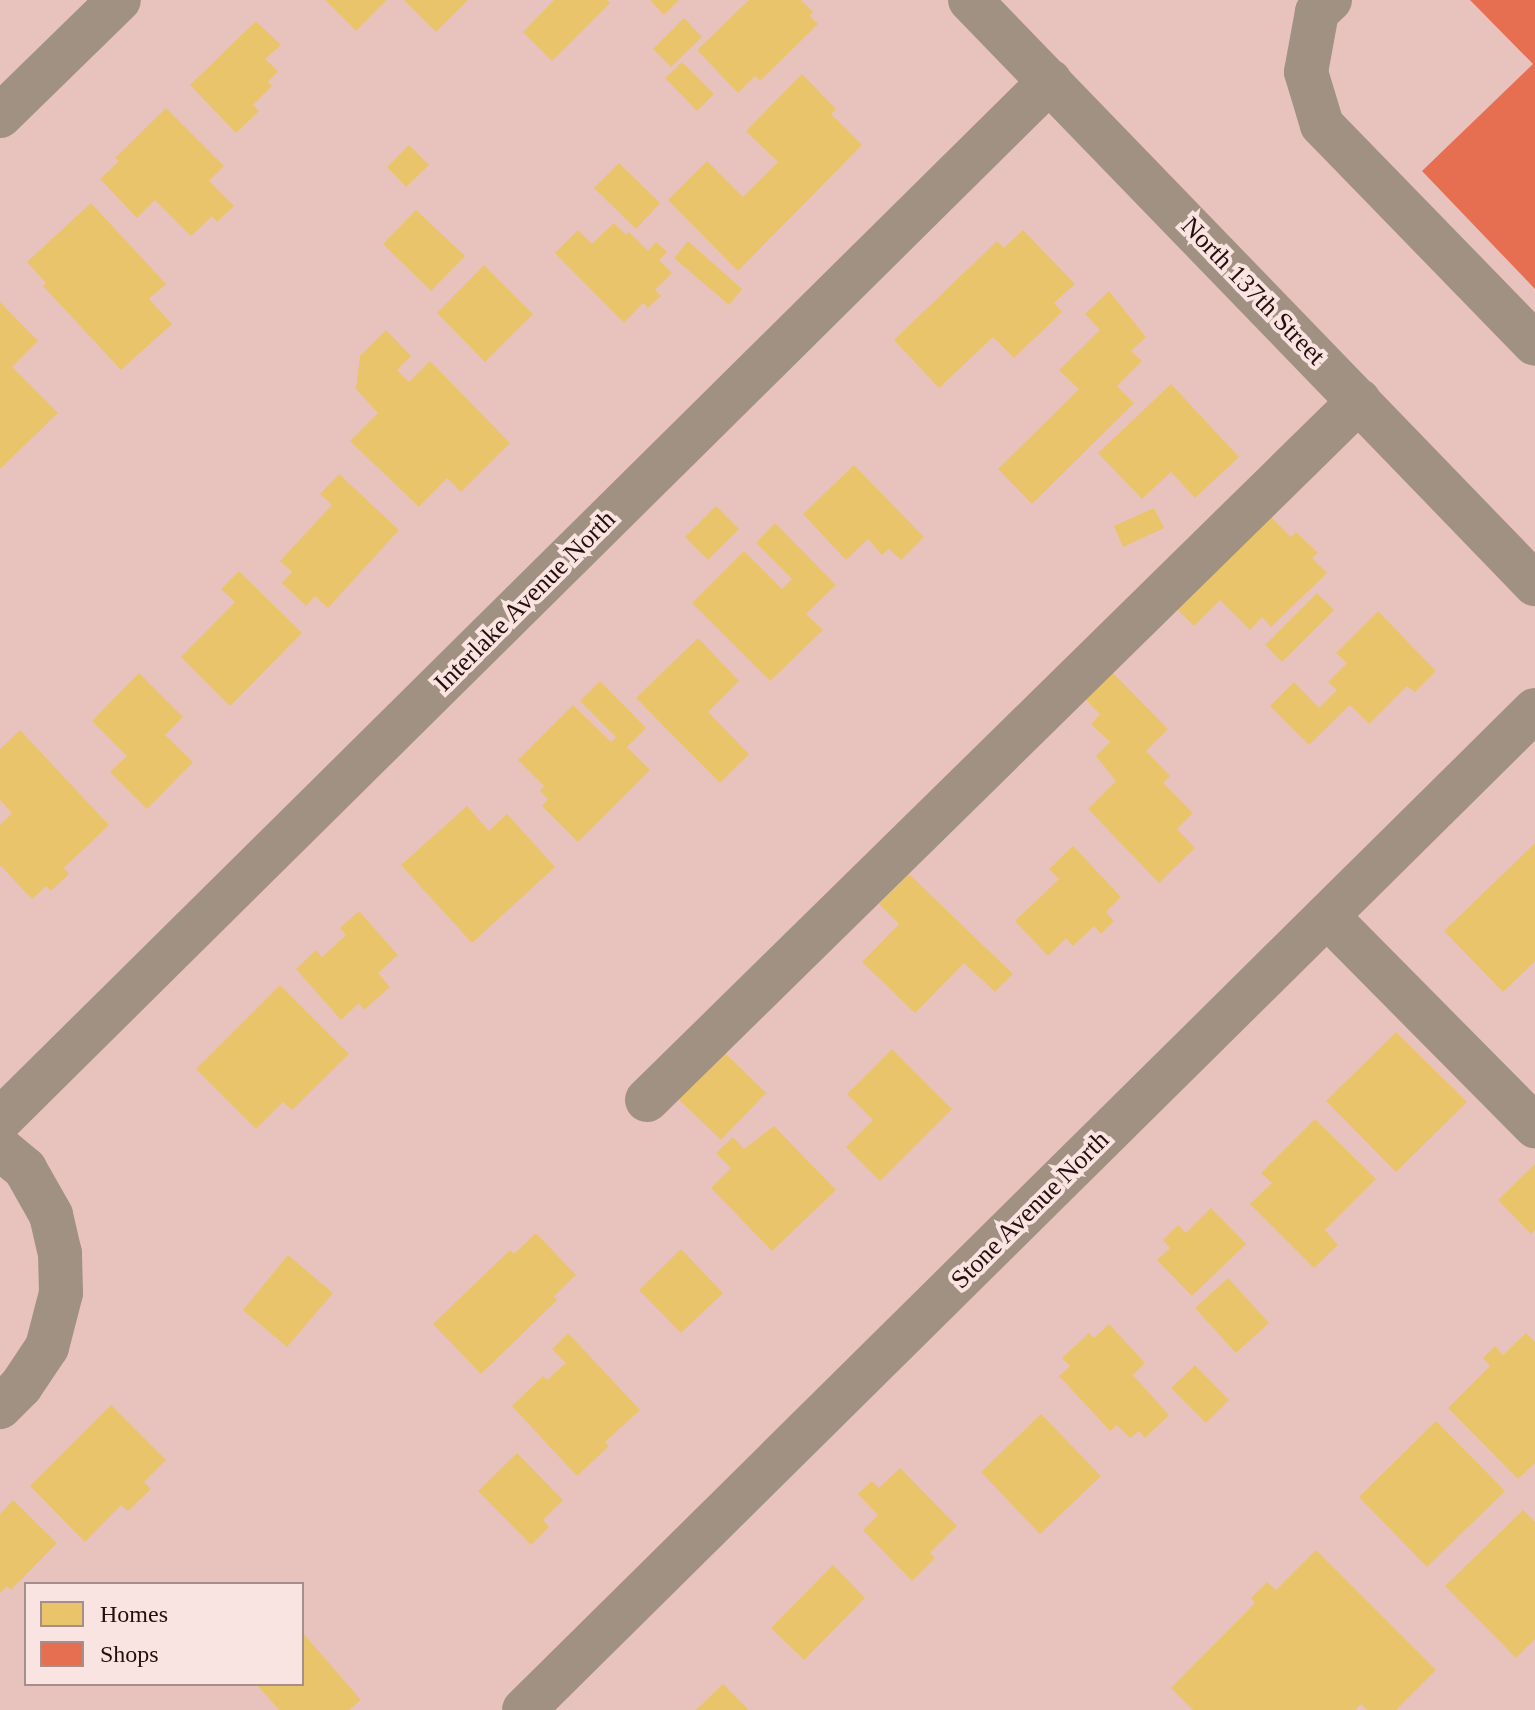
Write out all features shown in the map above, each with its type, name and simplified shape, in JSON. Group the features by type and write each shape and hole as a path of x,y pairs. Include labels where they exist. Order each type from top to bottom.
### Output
{"street":[{"path":"0,116 119,0"},
{"name":"North 137th Street","path":"970,0 1535,584"},
{"path":"1330,0 1317,12 1306,72 1322,125 1535,344"},
{"name":"Interlake Avenue North","path":"0,1120 1050,81"},
{"path":"647,1100 1359,401"},
{"name":"Stone Avenue North","path":"524,1710 1535,710"},
{"path":"1327,916 1535,1126"},
{"path":"0,1148 25,1169 51,1215 60,1253 61,1293 47,1347 21,1386 0,1407"}],"building: Homes":[{"path":"325,0 387,0 356,31"},
{"path":"404,0 468,0 436,32"},
{"path":"554,0 607,0 610,3 552,61 523,32"},
{"path":"650,0 679,0 664,15"},
{"path":"749,0 801,0 813,12 810,16 818,24 760,81 755,76 738,93 697,50"},
{"path":"684,18 702,37 671,67 653,49"},
{"path":"256,21 281,45 265,59 278,71 268,82 272,86 253,105 259,111 236,133 190,85"},
{"path":"682,62 714,94 697,111 665,78"},
{"path":"802,74 836,109 831,114 862,145 738,271 668,200 707,161 743,197 778,162 746,131"},
{"path":"166,108 224,166 209,181 234,206 217,222 212,216 191,236 155,200 137,218 100,179 119,161 115,158"},
{"path":"409,145 429,165 406,187 387,167"},
{"path":"619,163 660,203 636,229 594,188"},
{"path":"91,203 166,284 149,299 172,324 121,370 43,286 46,283 27,262"},
{"path":"416,210 465,256 431,291 383,244"},
{"path":"614,223 626,235 629,232 648,251 656,242 667,252 659,260 672,273 655,290 661,296 648,308 643,303 624,323 555,253 578,230 592,244"},
{"path":"1023,230 1075,284 1054,303 1062,312 1014,358 993,337 939,388 894,340 997,241 1004,248"},
{"path":"688,241 742,289 729,305 674,258"},
{"path":"484,265 533,314 485,362 437,313"},
{"path":"1109,291 1146,337 1131,351 1142,361 1117,386 1134,403 1032,504 998,469 1079,389 1059,370 1100,330 1085,314"},
{"path":"0,302 38,341 12,367 58,413 0,469"},
{"path":"386,330 411,356 397,370 409,382 430,361 510,443 461,492 447,478 419,507 350,441 378,413 356,389 360,356"},
{"path":"1171,384 1239,457 1195,498 1171,472 1142,499 1098,453"},
{"path":"854,465 924,537 901,560 889,549 882,555 868,539 846,560 803,514"},
{"path":"339,474 399,530 328,608 315,596 306,606 282,583 292,572 280,561 332,505 320,494"},
{"path":"716,506 739,529 708,560 685,537"},
{"path":"1154,508 1164,528 1123,547 1114,526"},
{"path":"1268,514 1291,537 1296,532 1318,553 1312,558 1327,573 1271,627 1262,617 1250,630 1220,600 1194,626 1174,606"},
{"path":"775,523 836,585 806,614 823,630 770,681 692,603 744,551 782,589 792,579 756,543"},
{"path":"239,571 302,633 230,706 181,657 235,602 221,589"},
{"path":"1317,593 1334,610 1282,662 1265,645"},
{"path":"1378,611 1436,671 1415,692 1407,686 1369,724 1350,705 1309,745 1270,706 1294,682 1319,708 1337,690 1328,682 1347,663 1336,653"},
{"path":"698,638 739,681 708,712 749,754 720,783 636,698"},
{"path":"1111,671 1168,729 1146,751 1170,776 1163,783 1193,813 1177,829 1195,848 1159,883 1088,809 1116,781 1096,756 1110,742 1091,724 1100,714 1084,698"},
{"path":"139,673 183,717 165,735 193,762 147,809 110,772 127,756 92,721"},
{"path":"600,681 646,728 627,747 650,770 578,842 542,806 548,799 540,791 544,786 518,760 573,705 611,742 616,737 580,701"},
{"path":"20,730 109,825 64,868 69,874 51,891 46,886 32,899 0,865 0,825 12,813 0,800 0,749"},
{"path":"467,806 489,831 507,814 555,867 472,943 401,865"},
{"path":"1535,843 1535,961 1503,992 1444,931"},
{"path":"1073,846 1121,897 1106,912 1114,921 1101,934 1094,926 1073,946 1066,938 1048,956 1015,921 1059,879 1049,869"},
{"path":"909,874 1013,974 995,992 964,963 915,1013 862,962 899,924 879,904"},
{"path":"359,911 398,955 378,973 390,987 364,1010 359,1003 341,1020 296,969 316,950 322,957 346,935 340,928"},
{"path":"280,985 349,1054 292,1110 283,1102 256,1129 196,1069"},
{"path":"1396,1032 1467,1102 1396,1172 1326,1101"},
{"path":"720,1048 766,1093 721,1140 674,1095"},
{"path":"892,1049 952,1109 880,1181 846,1147 873,1120 847,1094"},
{"path":"1315,1119 1376,1179 1325,1230 1338,1245 1314,1268 1250,1204 1272,1183 1261,1173"},
{"path":"774,1126 836,1190 772,1251 711,1188 731,1168 716,1153 733,1137 744,1149"},
{"path":"1535,1164 1535,1230 1531,1234 1498,1200"},
{"path":"1211,1208 1246,1244 1192,1296 1157,1260 1170,1248 1163,1240 1178,1225 1186,1233"},
{"path":"536,1233 576,1275 554,1296 557,1300 481,1374 433,1324 510,1250 514,1254"},
{"path":"681,1249 723,1293 681,1333 639,1290"},
{"path":"288,1255 333,1293 287,1347 243,1310"},
{"path":"1228,1278 1269,1323 1236,1353 1195,1308"},
{"path":"1109,1324 1145,1363 1133,1375 1169,1415 1145,1438 1139,1431 1130,1438 1117,1425 1110,1431 1059,1376 1070,1366 1062,1358 1089,1333 1094,1338"},
{"path":"568,1333 640,1410 605,1442 609,1446 577,1476 512,1406 543,1376 547,1380 566,1363 552,1349"},
{"path":"1526,1333 1535,1342 1535,1463 1518,1479 1448,1408 1490,1366 1483,1358 1495,1346 1503,1355"},
{"path":"1195,1365 1229,1400 1206,1423 1171,1388"},
{"path":"111,1405 166,1460 144,1482 151,1489 128,1511 121,1505 85,1542 30,1486"},
{"path":"1041,1414 1101,1476 1040,1534 981,1472"},
{"path":"1436,1421 1505,1491 1427,1567 1359,1497"},
{"path":"517,1453 563,1500 543,1520 549,1527 531,1545 478,1491"},
{"path":"900,1468 957,1526 930,1553 935,1558 912,1581 863,1530 878,1515 858,1494 872,1481 879,1488"},
{"path":"13,1500 57,1543 11,1590 7,1586 0,1593 0,1514"},
{"path":"1523,1510 1535,1522 1535,1639 1516,1658 1445,1586"},
{"path":"1316,1550 1436,1670 1396,1710 1367,1710 1361,1704 1355,1710 1193,1710 1171,1688 1255,1603 1251,1598 1267,1582 1276,1590"},
{"path":"833,1565 865,1598 804,1660 771,1628"},
{"path":"304,1634 361,1700 349,1710 279,1710 258,1686 304,1686"},
{"path":"723,1684 749,1710 696,1710"}],"building: Shops":[{"path":"1470,0 1535,0 1535,289 1422,171 1533,64"}]}
